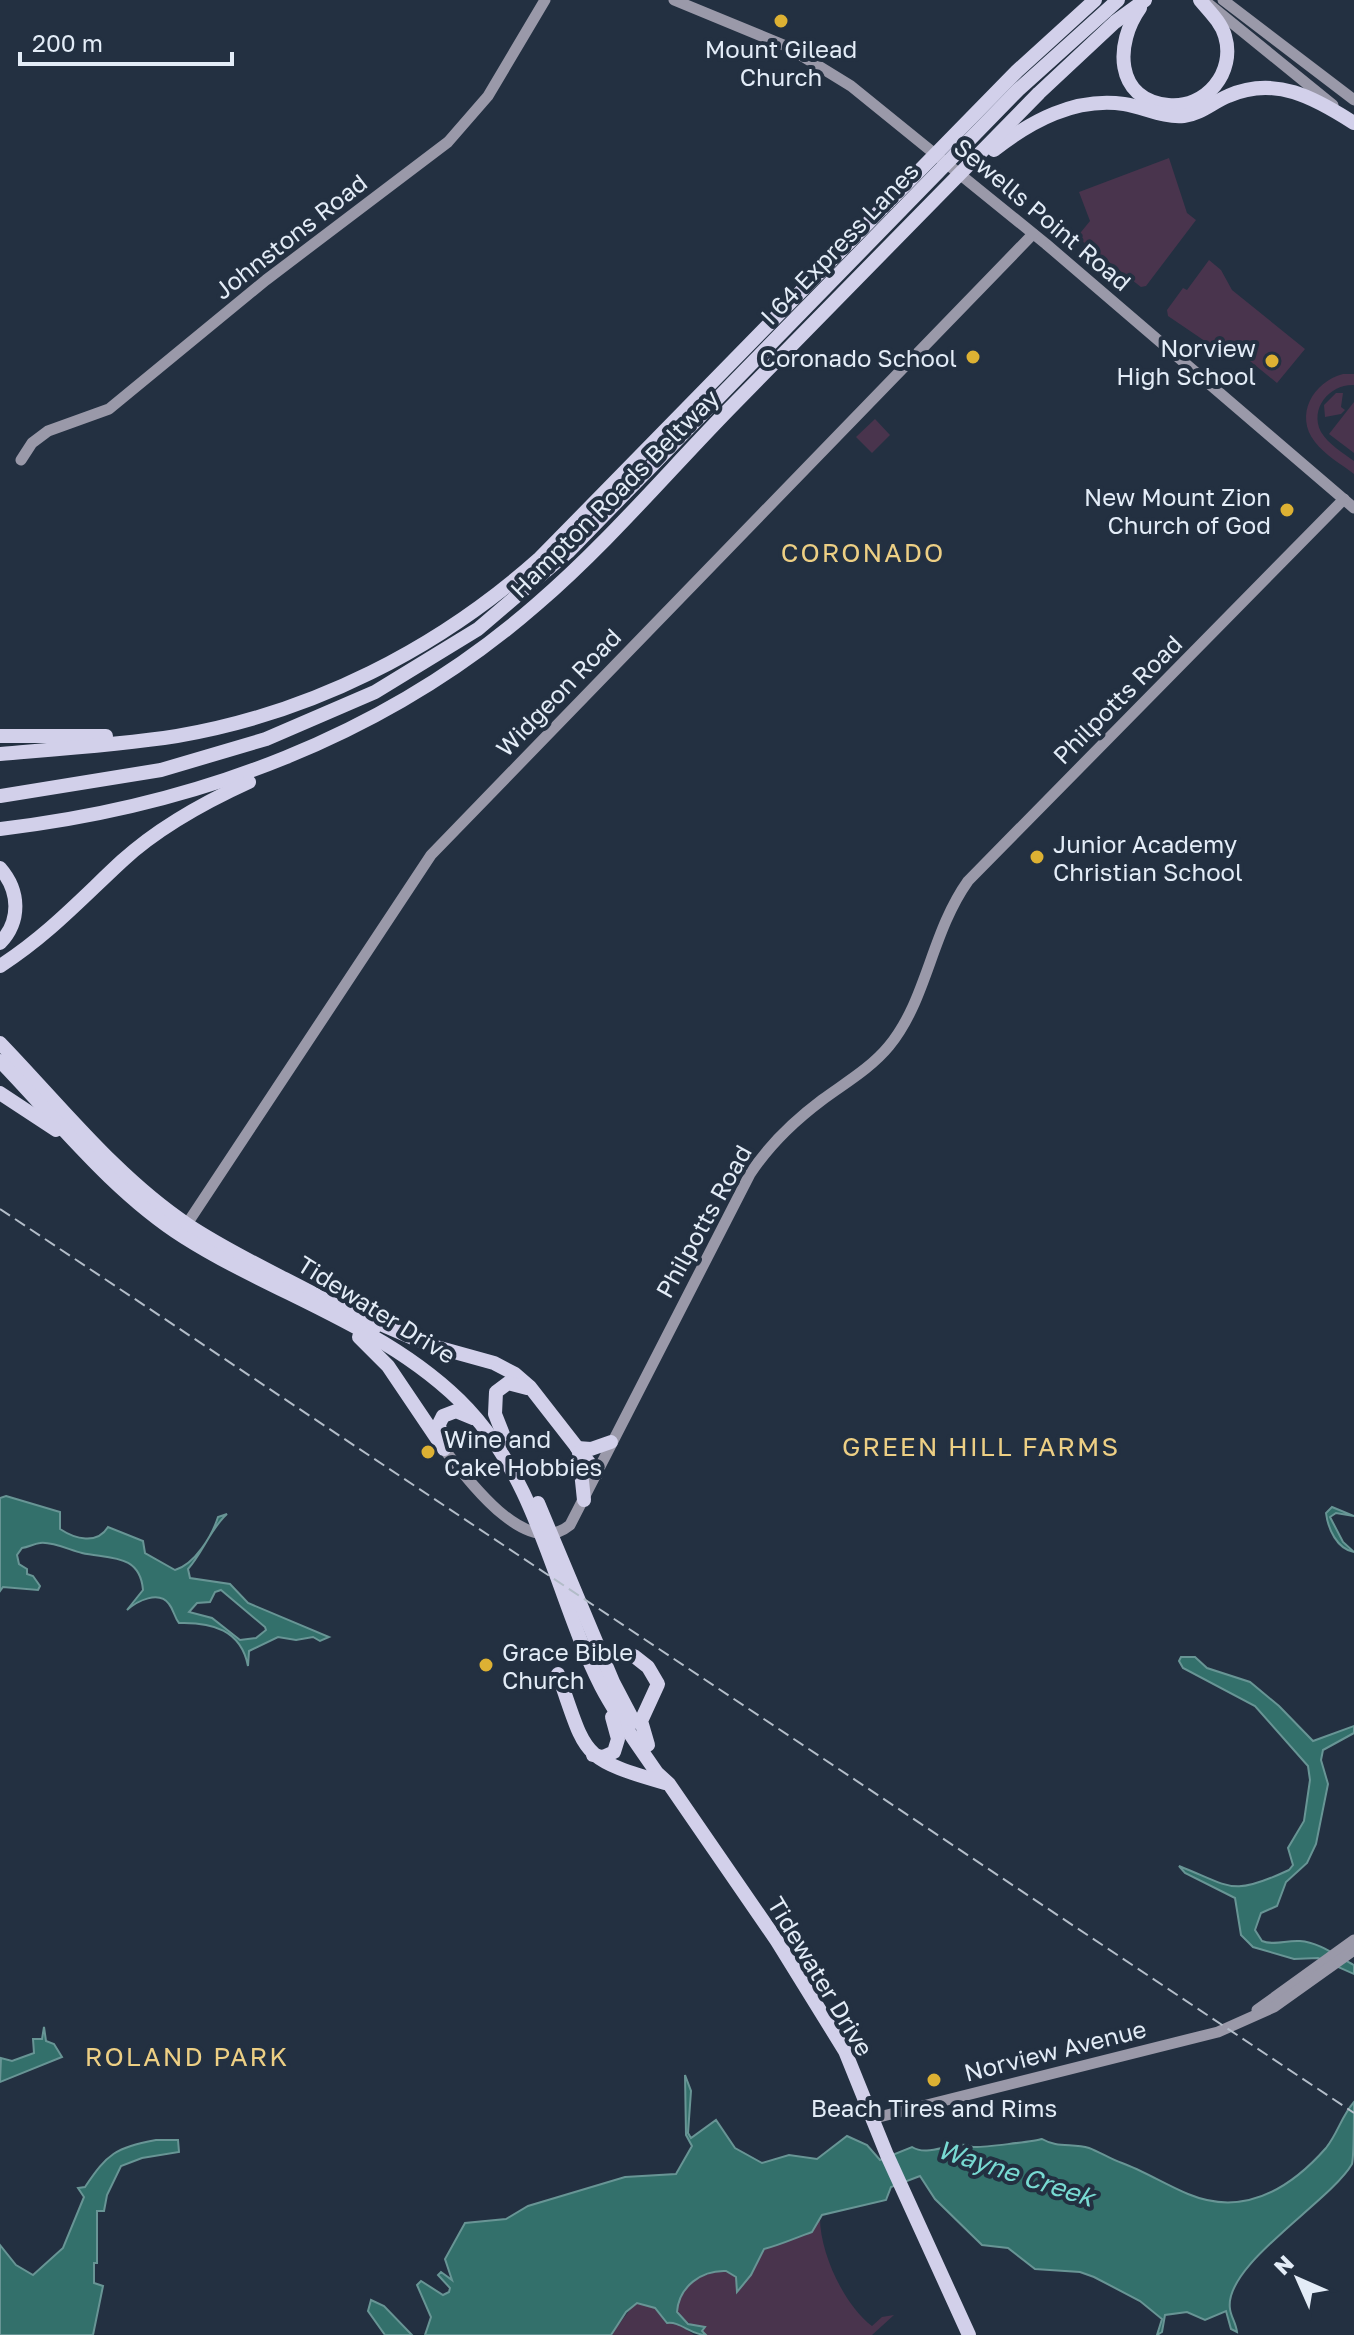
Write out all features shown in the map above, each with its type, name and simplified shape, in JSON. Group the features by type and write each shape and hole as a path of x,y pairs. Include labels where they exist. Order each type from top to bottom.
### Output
{"highway":[{"path":"957,143 1047,42 1095,0"},
{"name":"I 64 Express Lanes","path":"5,795 161,770 304,725 385,687 478,629 568,552 957,143 1118,0"},
{"path":"1145,0 1123,40 1123,65 1130,81 1145,96 1160,104 1176,105 1205,96 1219,81 1227,63 1223,29 1202,0"},
{"name":"Hampton Roads Beltway","path":"0,829 95,814 251,773 378,716 464,661 537,604 1067,65 1145,0"},
{"path":"975,158 993,150 1033,122 1071,108 1121,104 1183,116 1239,92 1264,88 1304,94 1354,122"},
{"name":"Hampton Roads Beltway","path":"0,754 178,736 242,721 338,688 426,643 495,597 540,558 928,172"},
{"path":"0,964 60,923 124,859 205,804 321,752 378,716"},
{"path":"0,736 178,736"},
{"path":"0,868 11,883 16,910 13,925 0,943"},
{"name":"Tidewater Drive","path":"0,1043 183,1229"},
{"name":"Tidewater Drive","path":"0,1061 138,1202 351,1319 446,1376 483,1412 506,1442 607,1684 657,1773 669,1784 736,1879 834,2031 969,2335"},
{"path":"0,1093 32,1112 95,1160"},
{"path":"351,1319 503,1367 536,1396 597,1473"},
{"path":"351,1319 388,1366 444,1449"},
{"name":"Tidewater Drive","path":"351,1319 435,1379 480,1422 533,1503"},
{"path":"506,1442 495,1414 496,1392 503,1385 513,1382 536,1396"},
{"path":"444,1449 439,1424 447,1413 456,1411 480,1422"},
{"path":"577,1448 591,1449 611,1442"},
{"path":"577,1448 584,1500"},
{"path":"634,1656 654,1675 658,1684 641,1721 648,1745"},
{"path":"558,1674 582,1743 591,1754 600,1762 669,1784"},
{"path":"607,1684 634,1701 649,1700 654,1696"},
{"path":"591,1754 609,1755 618,1739 607,1684"},
{"name":"Tidewater Drive","path":"607,1684 664,1768 669,1784"}],"street":[{"name":"Johnstons Road","path":"21,460 32,443 48,431 92,418 109,409 266,280 448,142 488,96 545,0"},
{"name":"Sewells Point Road","path":"674,0 818,63 912,132 1354,508"},
{"path":"1202,0 1354,122"},
{"path":"1223,0 1354,100"},
{"name":"Widgeon Road","path":"183,1229 431,855 1033,234"},
{"name":"Philpotts Road","path":"444,1449 486,1499 515,1524 544,1534 564,1530 584,1500 750,1174 785,1131 870,1066 897,1036 913,1006 945,918 968,881 1344,499"},
{"name":"Norview Avenue","path":"1248,2018 1354,1940"},
{"name":"Norview Avenue","path":"871,2119 1218,2032 1274,2007 1354,1950"}],"shaded area":[{"path":"1169,158 1187,213 1196,220 1146,286 1141,287 1077,237 1090,221 1079,192"},
{"path":"1209,260 1221,270 1232,290 1305,349 1277,383 1228,343 1221,352 1168,316 1167,310 1183,288 1187,290"},
{"path":"1354,374 1354,385 1337,389 1324,399 1318,423 1328,440 1354,461 1354,474 1319,447 1306,421 1315,392 1332,378"},
{"path":"1336,393 1343,393 1341,407 1345,410 1341,414 1325,417 1324,405"},
{"path":"1354,402 1354,453 1329,434"},
{"path":"875,419 890,435 872,453 856,437"},
{"path":"820,2218 829,2262 852,2305 872,2326 882,2317 894,2315 872,2335 706,2335 678,2315 679,2297 691,2283 709,2274 726,2271 736,2277 737,2290 751,2275 764,2249 811,2232"},
{"path":"635,2303 655,2308 694,2335 611,2335"}],"water":[{"path":"6,1496 60,1512 60,1529 79,1538 98,1536 108,1527 143,1541 145,1553 175,1570 196,1556 207,1541 188,1569 190,1578 230,1584 248,1603 329,1637 320,1641 313,1637 296,1640 278,1637 249,1651 248,1666 239,1644 232,1636 203,1624 179,1623 165,1600 148,1598 127,1610 143,1590 141,1578 129,1564 50,1543 22,1548 17,1555 19,1564 40,1586 38,1590 3,1587 0,1591 0,1498","holes":["221,1590 266,1630 256,1638 240,1640 212,1618 189,1612 197,1603 210,1602 215,1592"]},
{"path":"1332,1507 1354,1516 1336,1513 1330,1517 1343,1542 1354,1552 1338,1543 1331,1532 1326,1513"},
{"path":"227,1514 216,1526 207,1540 218,1517"},
{"path":"1181,1657 1195,1657 1207,1668 1250,1682 1313,1741 1354,1726 1354,1733 1323,1750 1321,1760 1328,1784 1316,1844 1307,1863 1286,1882 1277,1906 1261,1913 1255,1930 1262,1941 1300,1941 1321,1947 1354,1965 1354,1974 1318,1958 1294,1959 1253,1947 1241,1935 1235,1898 1185,1873 1179,1866 1232,1886 1255,1884 1289,1870 1293,1865 1288,1848 1304,1821 1310,1780 1308,1766 1255,1706 1183,1668 1179,1661"},
{"path":"44,2027 46,2041 54,2044 62,2057 0,2082 1,2058 12,2061 34,2053 33,2039 42,2039"},
{"name":"Wayne Creek","path":"685,2075 691,2091 688,2133 691,2138 716,2120 735,2148 762,2163 789,2155 817,2159 847,2136 867,2145 880,2160 912,2147 929,2150 955,2145 973,2147 1042,2139 1053,2144 1089,2148 1188,2194 1208,2200 1246,2201 1281,2187 1312,2163 1326,2148 1354,2102 1353,2159 1340,2179 1243,2273 1232,2292 1230,2309 1237,2332 1231,2329 1226,2311 1205,2320 1187,2312 1165,2315 1162,2332 1157,2335 1162,2319 1140,2301 1094,2277 1080,2272 1035,2269 1008,2248 982,2245 935,2199 920,2176 891,2187 886,2200 822,2215 812,2232 764,2249 751,2275 737,2292 736,2277 726,2271 708,2273 693,2281 682,2294 677,2312 688,2324 705,2327 702,2331 706,2335 667,2323 655,2308 637,2303 626,2312 611,2335 425,2335 431,2317 417,2285 421,2281 443,2295 449,2292 450,2288 438,2275 441,2272 452,2280 445,2259 465,2223 506,2219 528,2206 625,2177 676,2174 692,2146 686,2135"},
{"path":"156,2140 178,2140 179,2152 142,2158 121,2166 107,2195 104,2211 97,2211 94,2283 103,2286 93,2335 0,2335 0,2245 16,2265 33,2275 63,2248 84,2197 78,2188 85,2187 100,2166 122,2149"},
{"path":"371,2300 384,2306 412,2335 385,2335 368,2311"}],"railway":[{"path":"0,1209 1354,2113"}],"place":[{"name":"Mount Gilead Church","path":"781,21"},
{"name":"Coronado School","path":"973,357"},
{"name":"Norview High School","path":"1272,361"},
{"name":"New Mount Zion Church of God","path":"1287,510"},
{"name":"Junior Academy Christian School","path":"1037,857"},
{"name":"Wine and Cake Hobbies","path":"428,1452"},
{"name":"Grace Bible Church","path":"486,1665"},
{"name":"Beach Tires and Rims","path":"934,2080"}],"district":[{"name":"CORONADO","path":"863,552"},
{"name":"GREEN HILL FARMS","path":"981,1446"},
{"name":"ROLAND PARK","path":"187,2056"}]}
